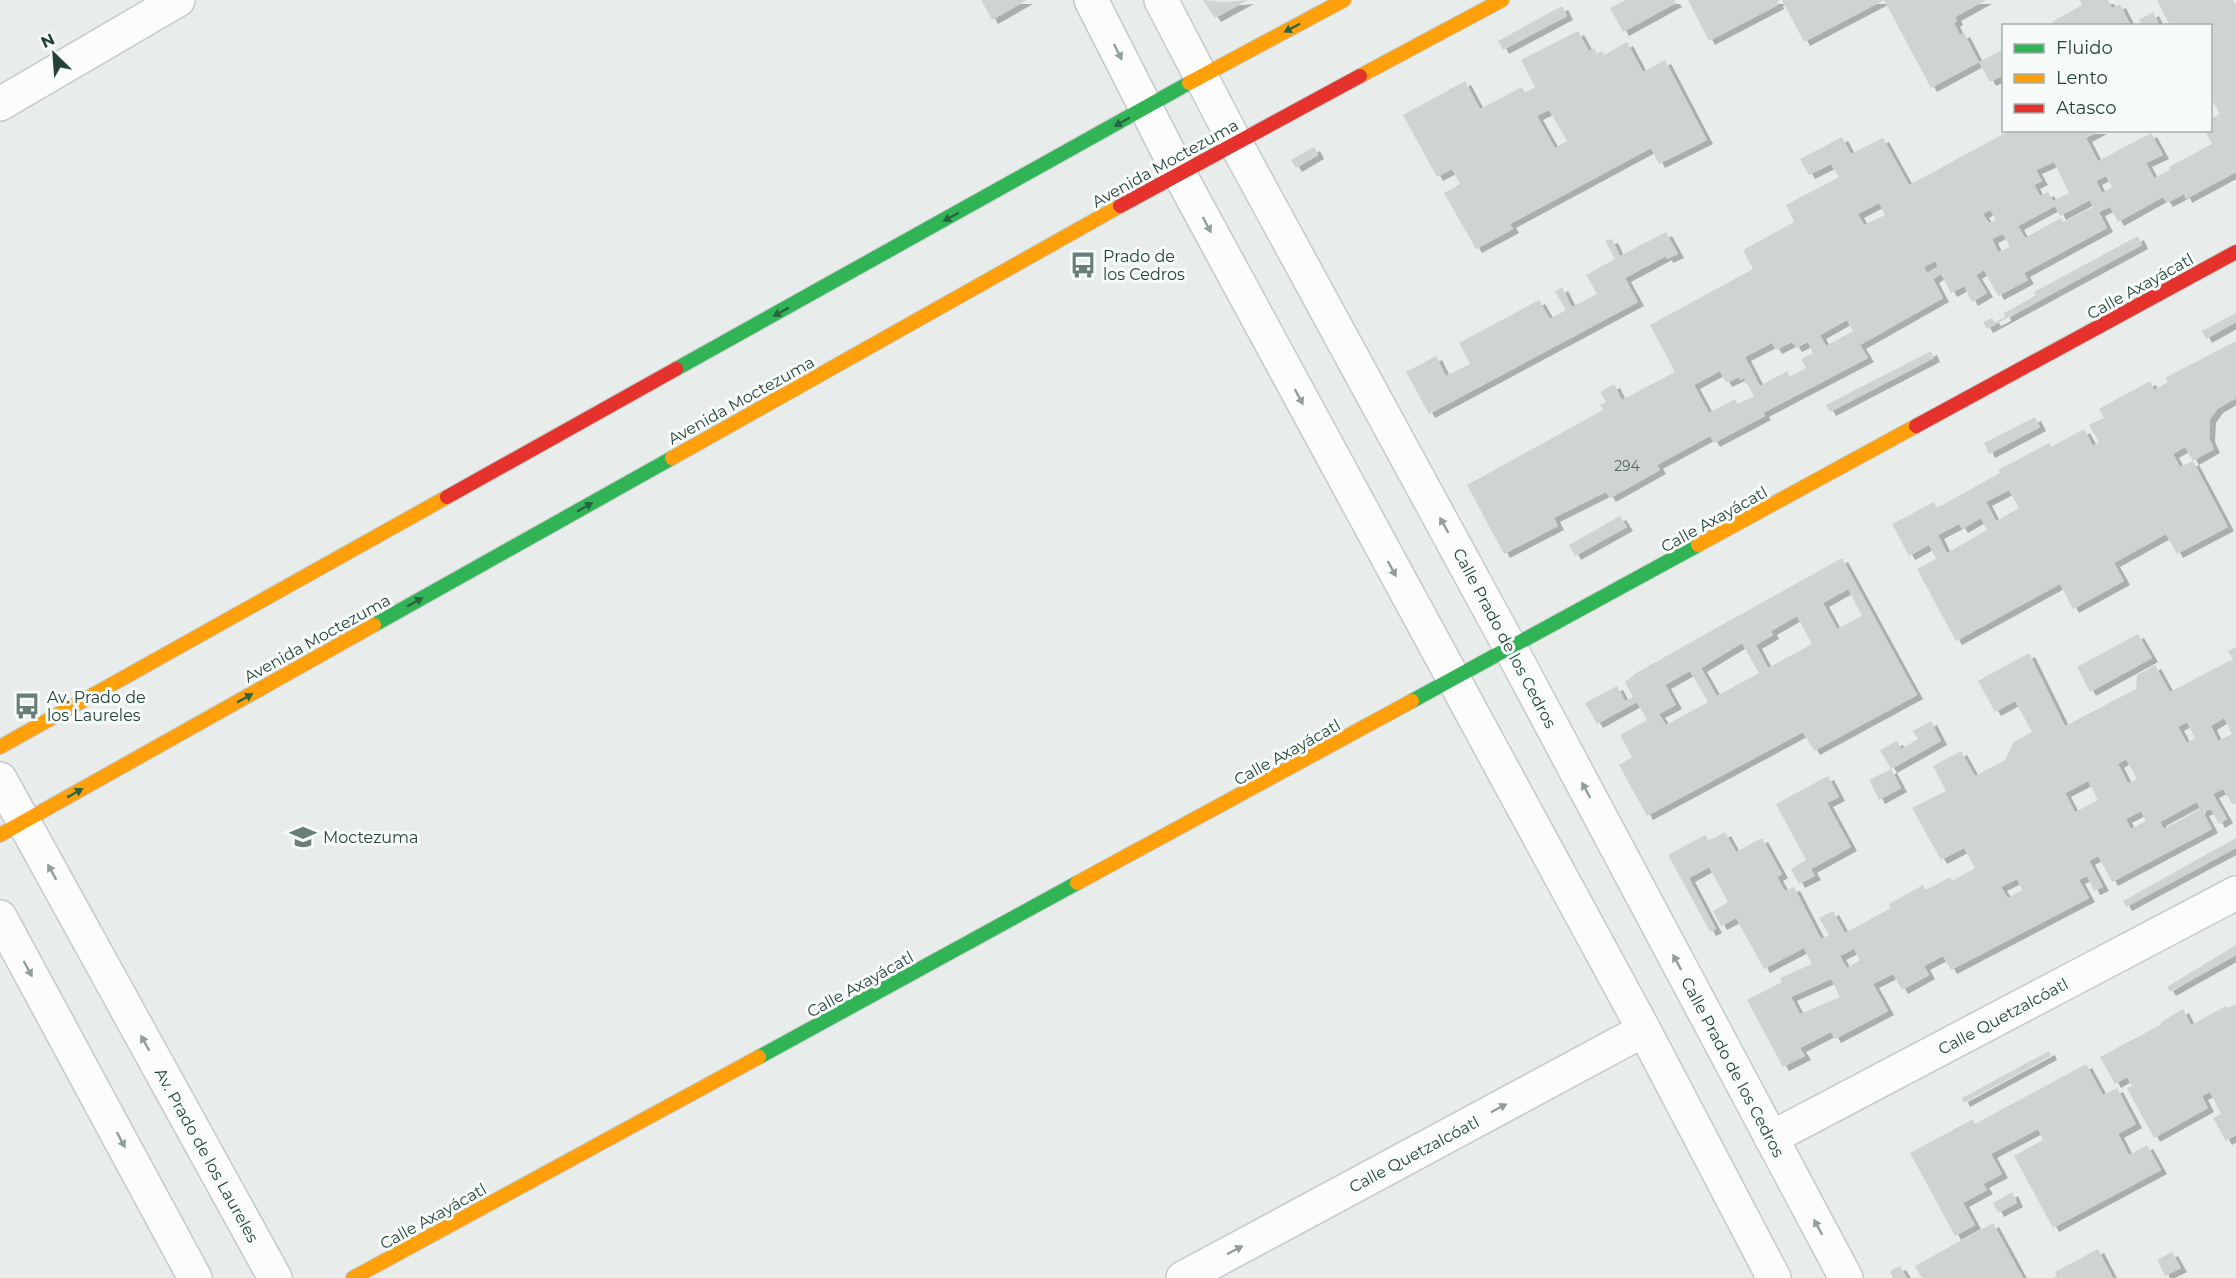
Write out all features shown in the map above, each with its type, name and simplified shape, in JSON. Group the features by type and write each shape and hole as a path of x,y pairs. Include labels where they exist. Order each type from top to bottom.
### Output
{"street":[{"path":"0,104 178,0"},
{"path":"1091,0 1179,173 1452,681 1644,1030 1774,1278"},
{"name":"Calle Prado de los Cedros","path":"1161,0 1235,142 1511,649 1846,1278"},
{"path":"0,747 1201,76 1344,0"},
{"name":"Avenida Moctezuma","path":"12,829 1179,173 1502,0"},
{"name":"Calle Axayácatl","path":"352,1278 1511,649 2236,252"},
{"name":"Av. Prado de los Laureles","path":"0,779 12,829 275,1278"},
{"name":"Calle Quetzalcóatl","path":"1771,1138 2236,893"},
{"path":"0,917 195,1278"},
{"name":"Calle Quetzalcóatl","path":"1183,1278 1644,1030"}],"building":[{"path":"981,0 1027,0 992,20"},
{"path":"1203,0 1225,2 1248,0 1215,18"},
{"path":"1626,0 1674,0 1676,3 1623,32 1610,8"},
{"path":"1688,0 1780,0 1777,2 1778,5 1709,41"},
{"path":"1782,0 1884,0 1804,42"},
{"path":"1884,0 1986,0 1955,17 1957,21 1954,23 1960,35 1964,33 1979,62 1931,88"},
{"path":"2080,0 2108,0 2112,8 2120,4 2130,24 2053,24 2052,22 2082,5"},
{"path":"2157,0 2233,0 2236,5 2236,172 2186,199 2184,194 2167,203 2163,197 2118,222 2110,207 2099,212 2107,228 2024,273 2028,280 1998,296 1984,270 1976,275 1987,293 1972,302 1964,286 1951,293 1941,274 1933,279 1943,298 1860,345 1868,358 1763,413 1765,416 1714,443 1710,436 1657,465 1660,470 1610,498 1606,492 1554,518 1558,526 1504,554 1467,485 1603,410 1600,405 1606,402 1600,392 1614,384 1622,400 1675,372 1650,325 1753,269 1743,250 1794,222 1786,205 1839,177 1831,164 1809,175 1800,159 1842,137 1851,154 1883,138 1909,185 2007,132 2097,132 2086,138 2098,161 2151,133 2163,155 2146,163 2154,178 2170,170 2169,167 2212,144 2206,132 2212,132 2212,118 2220,114 2212,100 2212,24 2169,24","holes":["2054,162 2069,193 2053,201 2048,192 2040,196 2034,185 2042,181 2036,170","2106,176 2112,187 2102,193 2096,181","2090,200 2093,207 2063,222 2061,218 2025,238 2018,226 2055,206 2060,216","1879,203 1885,215 1864,225 1858,214","1990,210 1996,220 1989,223 1983,214","2003,234 2010,247 1998,252 1992,239","1935,261 1938,267 1927,273 1924,267","1847,320 1853,331 1826,346 1820,335","1792,342 1796,348 1808,342 1813,353 1801,359 1806,368 1790,377 1787,371 1760,386 1745,357 1772,343 1776,350","1720,371 1726,383 1739,377 1740,380 1744,378 1754,396 1738,404 1735,399 1709,413 1694,385"]},
{"path":"1562,6 1567,16 1503,50 1498,41"},
{"path":"2153,12 2159,24 2141,24 2139,20"},
{"path":"1578,31 1589,51 1594,48 1597,54 1602,51 1604,55 1627,42 1643,72 1665,60 1707,140 1659,164 1651,148 1510,224 1513,229 1476,249 1444,193 1460,184 1452,169 1437,177 1403,115 1465,81 1480,109 1522,87 1525,93 1535,87 1521,60","holes":["1549,110 1567,141 1555,148 1537,116"]},
{"path":"2002,50 2002,76 1990,82 1979,62"},
{"path":"1314,147 1318,155 1296,168 1291,160"},
{"path":"1666,232 1678,254 1667,259 1666,256 1625,278 1638,302 1429,414 1406,372 1436,356 1446,376 1470,364 1459,343 1539,300 1550,319 1566,310 1555,292 1562,287 1572,307 1597,294 1586,275 1615,259 1605,241 1612,239 1620,256"},
{"path":"2138,236 2142,245 1987,329 1983,322 1992,318 1995,322 2005,317 2004,313 2036,295 2034,292"},
{"path":"2236,313 2236,322 2206,339 2202,331"},
{"path":"2236,341 2236,398 2217,409 2210,419 2209,438 2214,449 2193,461 2228,527 2177,554 2166,534 2114,563 2124,581 2073,609 2060,584 1956,641 1917,569 1936,559 1929,545 1909,556 1892,524 1934,502 1937,508 2000,473 1998,470 2049,443 2051,447 2084,429 2093,446 2099,442 2089,425 2104,418 2099,409 2150,381 2154,390 2168,382 2165,378","holes":["2185,447 2193,461 2180,467 2173,454","2009,490 2019,508 1996,521 1986,502","1981,518 1987,530 1947,553 1938,535 1959,524 1962,529"]},
{"path":"1931,351 1934,358 1830,412 1826,405"},
{"path":"2035,417 2040,427 1989,454 1984,443"},
{"path":"1620,516 1627,527 1575,556 1569,545"},
{"path":"1842,558 1917,695 1814,751 1803,732 1647,816 1619,765 1632,757 1620,735 1647,720 1637,702 1597,724 1585,703 1617,686 1625,701 1633,697 1625,682 1636,673","holes":["1848,589 1862,616 1837,629 1823,603","1797,616 1812,644 1768,668 1756,645 1773,635 1771,631","1742,643 1759,673 1717,696 1701,668","1690,671 1708,702 1666,725 1659,714 1676,705 1665,685"]},
{"path":"2138,634 2152,658 2090,692 2077,667"},
{"path":"2236,647 2236,803 2233,805 2223,789 2213,794 2227,819 2219,824 2211,809 2203,812 2212,829 2112,882 2098,856 2089,861 2103,887 2094,891 2087,876 2079,880 2089,898 1951,970 1943,956 1924,966 1929,975 1902,990 1893,974 1873,984 1888,1011 1835,1039 1831,1032 1800,1048 1805,1056 1783,1067 1747,1000 1782,982 1780,978 1812,964 1804,948 1764,969 1736,918 1721,926 1713,911 1728,902 1709,867 1689,878 1716,929 1710,932 1668,855 1705,835 1709,841 1725,832 1736,852 1762,838 1782,874 1777,877 1785,891 1794,887 1821,939 1829,935 1819,918 1833,911 1845,933 1891,908 1889,904 1923,885 1926,890 1950,877 1952,881 1975,868 1964,848 1941,860 1912,808 1946,791 1933,766 1961,751 1975,776 2005,760 2014,742 2032,732 2015,701 1995,712 1978,681 2029,653 2065,726 2136,689 2137,675 2155,665 2170,692 2233,659 2228,651","holes":["2224,718 2232,734 2218,741 2211,726","2187,722 2195,738 2187,743 2178,727","2126,759 2137,779 2128,783 2118,764","2088,781 2098,800 2075,812 2065,793","2197,802 2200,809 2164,829 2160,822","2141,811 2146,821 2131,829 2126,819","2017,879 2022,890 2008,898 2001,887","1854,949 1860,960 1847,968 1840,956","1831,979 1840,997 1800,1014 1791,997"]},
{"path":"1931,721 1941,741 1891,769 1880,750 1897,741 1901,749 1918,739 1913,731"},
{"path":"1891,769 1901,788 1879,800 1869,780"},
{"path":"1828,776 1839,797 1827,803 1851,847 1811,869 1815,876 1799,884 1791,869 1806,860 1776,804"},
{"path":"2236,838 2236,848 2126,907 2123,901"},
{"path":"2236,945 2236,955 2170,992 2167,987"},
{"path":"2236,1004 2236,1135 2226,1141 2213,1118 2221,1114 2210,1092 2202,1096 2208,1108 2154,1138 2127,1088 2132,1086 2127,1077 2115,1084 2100,1057 2162,1024 2161,1022 2183,1009 2191,1025 2226,1006 2228,1008"},
{"path":"2049,1051 2051,1056 1964,1103 1962,1098"},
{"path":"2086,1064 2103,1095 2117,1088 2136,1124 2118,1134 2129,1155 2147,1145 2161,1170 2053,1228 2014,1156 2043,1140 2038,1129 1991,1154 2002,1174 1983,1184 1987,1190 1963,1203 1975,1225 1955,1236 1910,1153 1973,1119 1975,1124"},
{"path":"2012,1192 2017,1203 1998,1213 1993,1203"},
{"path":"1993,1223 2023,1278 1922,1278 1915,1266"},
{"path":"2098,1249 2113,1278 2054,1278 2057,1276 2055,1272"},
{"path":"2172,1252 2181,1268 2165,1276 2157,1260"},
{"path":"1900,1266 1907,1278 1893,1278 1890,1271"}],"traffic: fast":[{"path":"676,369 1189,83"},
{"path":"374,625 672,458"},
{"path":"1412,701 1698,545"},
{"path":"759,1057 1077,883"}],"traffic: slow":[{"path":"1189,83 1344,0"},
{"path":"1360,76 1502,0"},
{"path":"672,458 1120,206"},
{"path":"1698,545 1916,426"},
{"path":"0,747 447,497"},
{"path":"0,835 374,625"},
{"path":"1077,883 1412,701"},
{"path":"353,1278 759,1057"}],"traffic: jam":[{"path":"1120,206 1360,76"},
{"path":"1916,426 2236,252"},
{"path":"447,497 676,369"}],"place":[{"name":"Prado de los Cedros","path":"1083,265"},
{"name":"Av. Prado de los Laureles","path":"27,706"},
{"name":"Moctezuma","path":"303,837"}]}
